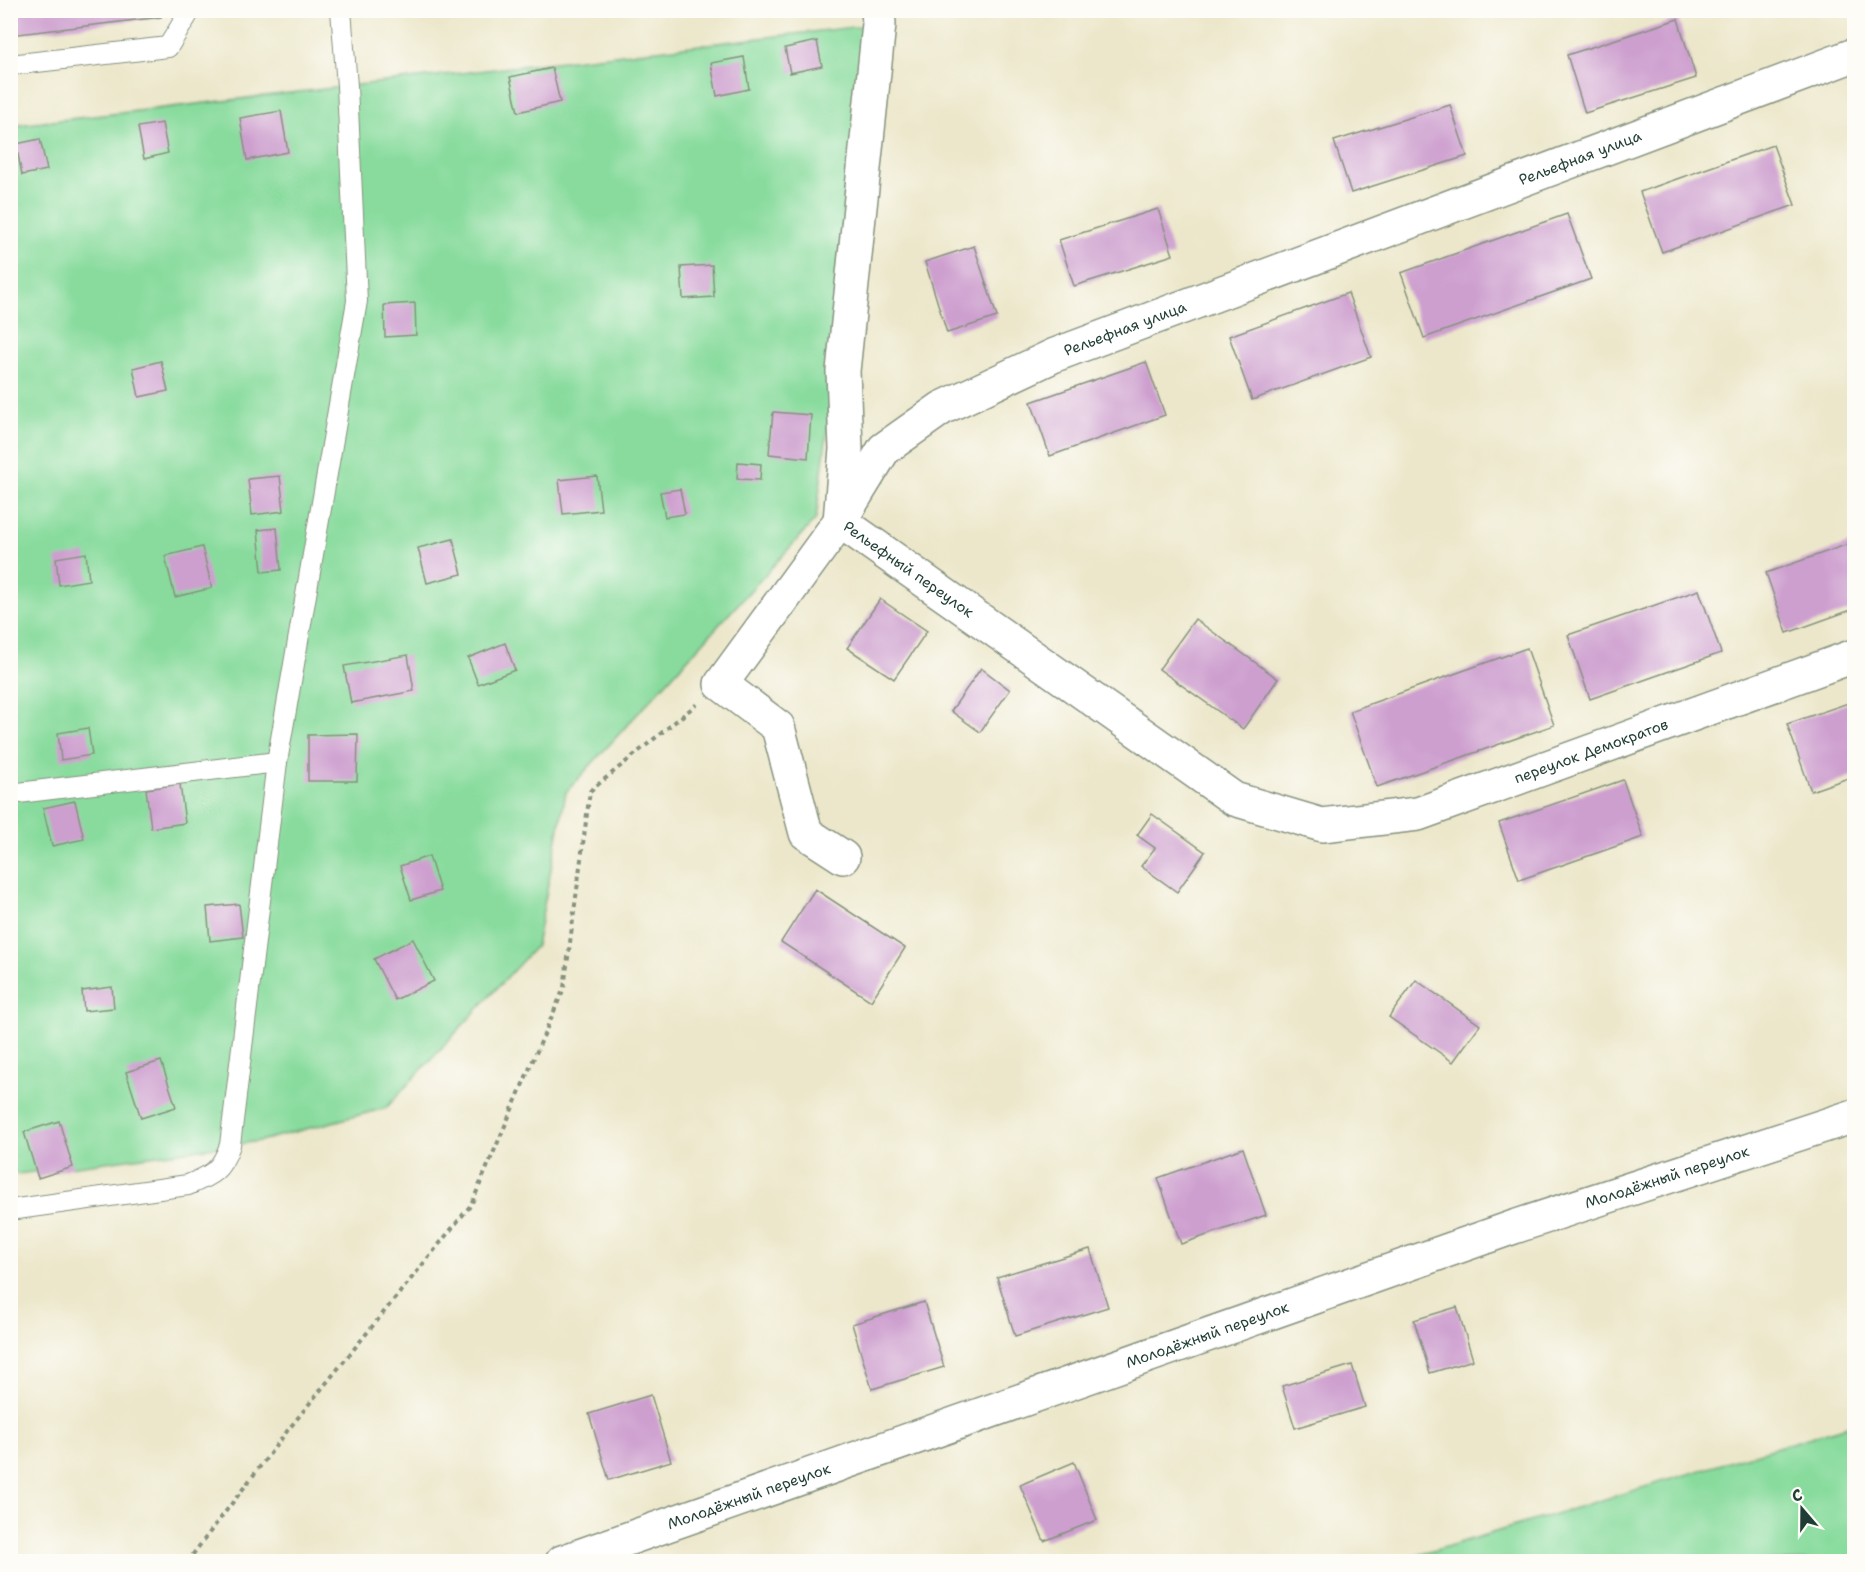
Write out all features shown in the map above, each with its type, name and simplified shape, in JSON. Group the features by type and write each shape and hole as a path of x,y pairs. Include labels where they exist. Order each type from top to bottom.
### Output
{"street":[{"name":"Рельефный переулок","path":"878,10 879,24 843,371 846,449 840,521 1234,799 1322,825"},
{"name":"Рельефная улица","path":"722,684 840,521 884,449 942,408 1055,355 1854,55"},
{"name":"переулок Демократов","path":"1322,825 1418,814 1854,656"},
{"path":"722,684 778,727 806,833 843,857"},
{"name":"Молодёжный переулок","path":"562,1562 1514,1227 1854,1116"}],"lane":[{"path":"10,65 168,47 187,16 187,10"},
{"path":"10,1210 188,1185 210,1176 223,1163 230,1145 277,762 357,301 347,86 341,10"},
{"path":"10,794 277,762"}],"path":[{"path":"187,1562 288,1430 471,1205 564,988 590,791 722,684"}],"green space":[{"path":"879,24 816,519 566,792 536,946 386,1108 260,1141 11,1175 10,126"},
{"path":"1854,1424 1854,1561 1399,1561"}],"building":[{"path":"10,10 160,10 161,17 10,35"},
{"path":"1678,19 1696,78 1585,113 1567,55"},
{"path":"817,41 822,66 790,73 785,48"},
{"path":"744,57 749,89 717,96 711,63"},
{"path":"552,68 560,102 518,112 510,77"},
{"path":"1450,105 1467,156 1351,193 1334,141"},
{"path":"281,111 288,152 247,160 240,118"},
{"path":"162,123 168,153 144,159 138,127"},
{"path":"40,139 47,170 22,175 16,144"},
{"path":"1773,145 1795,205 1662,252 1640,192"},
{"path":"1158,209 1173,255 1074,286 1059,240"},
{"path":"1567,214 1591,279 1424,338 1401,273"},
{"path":"974,246 997,317 947,333 925,262"},
{"path":"712,265 714,297 683,299 681,267"},
{"path":"1348,293 1371,357 1252,400 1229,336"},
{"path":"415,303 416,335 385,337 384,305"},
{"path":"161,361 168,391 139,397 133,368"},
{"path":"1146,362 1165,415 1050,456 1031,402"},
{"path":"773,412 811,415 808,458 769,454"},
{"path":"738,462 761,464 760,480 737,479"},
{"path":"280,476 284,511 252,515 248,479"},
{"path":"597,476 601,510 563,514 559,480"},
{"path":"680,489 685,514 665,517 660,492"},
{"path":"277,528 281,570 262,572 258,530"},
{"path":"453,539 462,574 427,583 418,548"},
{"path":"1854,542 1854,609 1787,633 1766,573"},
{"path":"202,547 212,588 175,597 165,556"},
{"path":"86,553 89,580 59,585 56,558"},
{"path":"1699,590 1721,653 1590,699 1568,635"},
{"path":"880,599 927,631 894,679 847,648"},
{"path":"1195,619 1278,679 1243,729 1159,669"},
{"path":"505,643 515,670 478,684 468,658"},
{"path":"1527,648 1554,725 1377,787 1350,711"},
{"path":"408,655 414,691 351,703 344,666"},
{"path":"981,668 1010,690 980,732 951,711"},
{"path":"1854,701 1854,776 1811,791 1787,724"},
{"path":"88,728 92,755 61,760 58,733"},
{"path":"358,734 357,781 308,781 308,735"},
{"path":"1623,780 1643,837 1519,880 1499,823"},
{"path":"180,784 185,823 151,828 146,789"},
{"path":"75,801 84,839 52,846 43,808"},
{"path":"1152,814 1205,852 1177,892 1141,866 1155,848 1137,835"},
{"path":"429,856 440,891 411,900 400,866"},
{"path":"815,889 905,948 871,1001 781,942"},
{"path":"239,904 243,937 210,941 207,907"},
{"path":"413,939 434,981 395,1000 374,959"},
{"path":"1416,980 1480,1025 1453,1062 1389,1017"},
{"path":"112,987 114,1008 84,1011 82,991"},
{"path":"161,1061 176,1107 141,1118 126,1072"},
{"path":"59,1121 73,1167 38,1178 24,1132"},
{"path":"1243,1148 1266,1215 1181,1244 1158,1178"},
{"path":"1090,1249 1108,1307 1015,1336 997,1277"},
{"path":"924,1302 944,1367 872,1389 852,1324"},
{"path":"1457,1307 1473,1360 1430,1373 1414,1320"},
{"path":"1352,1365 1365,1407 1295,1428 1282,1386"},
{"path":"651,1395 671,1461 609,1480 589,1414"},
{"path":"1074,1462 1097,1520 1044,1541 1020,1485"}]}
